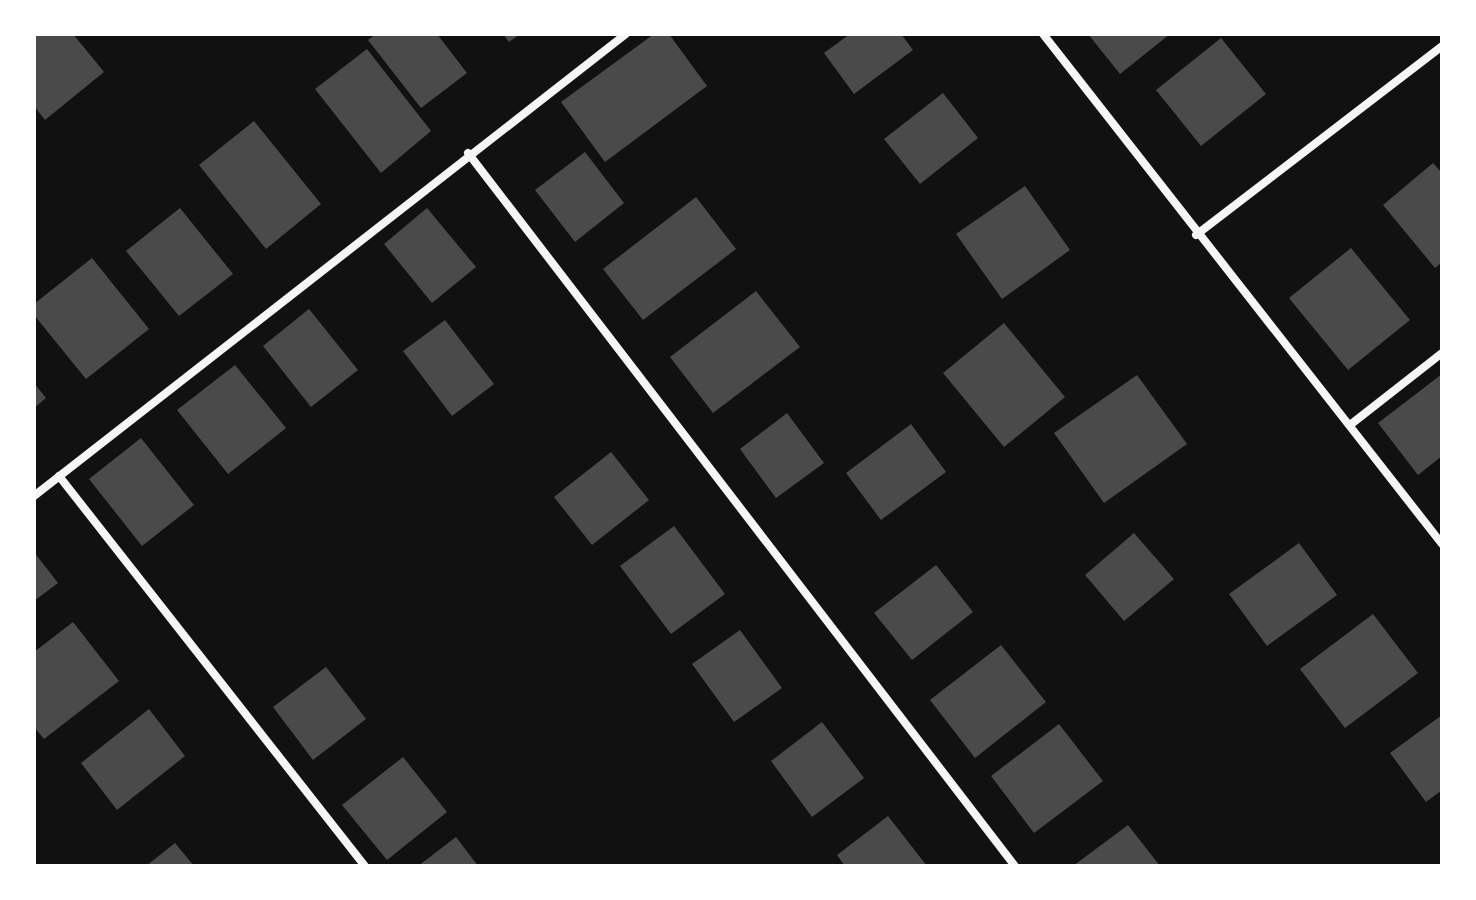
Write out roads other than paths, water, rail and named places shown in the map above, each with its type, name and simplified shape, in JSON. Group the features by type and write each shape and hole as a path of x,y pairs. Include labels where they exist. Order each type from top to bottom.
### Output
{"street":[{"path":"34,496 468,153 626,34"},
{"path":"1043,34 1196,235 1442,544"},
{"path":"1196,235 1442,46"},
{"path":"468,153 1015,866"},
{"path":"1350,425 1442,353"},
{"path":"59,476 365,866"}]}
